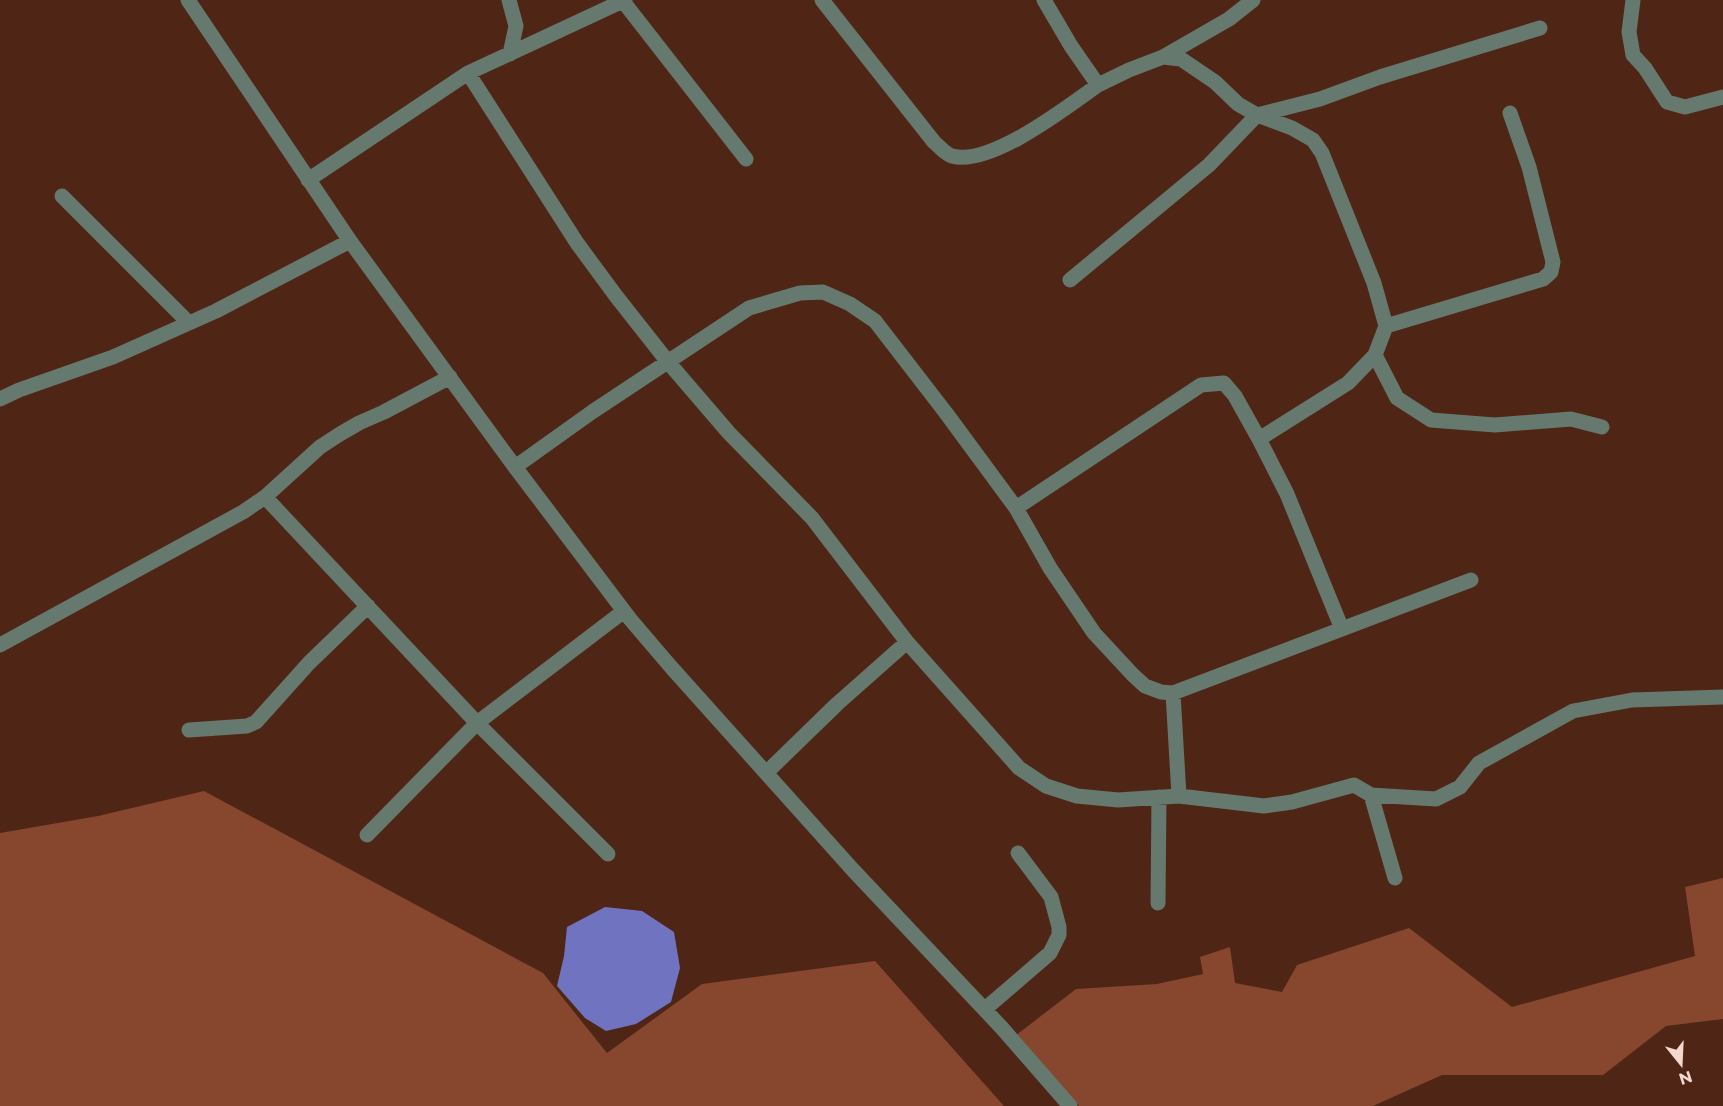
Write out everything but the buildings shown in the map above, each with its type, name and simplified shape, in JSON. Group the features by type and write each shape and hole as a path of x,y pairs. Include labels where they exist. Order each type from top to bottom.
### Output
{"street":[{"path":"188,0 350,241 515,467 624,611 671,667 861,879 985,1010 1070,1106"},
{"path":"509,0 516,26 510,54"},
{"path":"308,180 468,73 623,0 746,159"},
{"path":"822,0 934,142 949,156 963,158 982,155 1027,134 1098,85 1163,57 1229,19 1253,0"},
{"path":"1044,0 1071,46 1098,85"},
{"path":"1632,0 1629,32 1633,55 1645,68 1667,102 1685,107 1723,97"},
{"path":"1070,280 1209,165 1257,115 1320,99 1380,77 1540,28"},
{"path":"1163,57 1181,59 1215,82 1238,104 1313,140 1322,153 1374,283 1386,326 1375,355 1348,383 1259,439"},
{"path":"468,73 577,243 668,362 729,433 812,518 907,642 1019,768 1046,786 1077,796 1118,800 1179,796 1264,806 1292,802 1354,785 1371,795 1436,799 1460,787 1479,763 1573,711 1632,700 1723,697"},
{"path":"1386,326 1543,279 1551,272 1553,262 1544,223 1529,167 1510,113"},
{"path":"62,196 189,323"},
{"path":"0,399 19,390 113,357 216,311 350,241"},
{"path":"515,467 592,412 749,308 800,293 823,292 850,304 875,321 1016,508 1050,568 1094,633 1145,686 1161,692 1173,693 1471,580"},
{"path":"1375,355 1397,398 1431,420 1495,425 1571,419 1602,427"},
{"path":"0,645 243,512 265,496 320,447 339,434 450,377"},
{"path":"1016,508 1201,385 1224,383 1235,396 1287,494 1342,629"},
{"path":"265,496 477,723 608,854"},
{"path":"189,730 247,726 256,722 309,663 368,606"},
{"path":"367,835 477,723 624,611"},
{"path":"766,773 907,642"},
{"path":"1173,693 1179,796"},
{"path":"1371,795 1395,878"},
{"path":"1158,903 1159,797"},
{"path":"985,1010 1050,952 1059,935 1051,897 1018,853"}],"shaded area":[{"path":"204,791 543,973 607,1053 702,984 875,961 1004,1106 0,1106 0,833 98,816"},
{"path":"1723,878 1723,1019 1666,1026 1603,1075 1442,1075 1373,1106 1079,1106 1015,1036 1076,989 1157,984 1203,974 1200,957 1230,947 1235,983 1282,992 1297,965 1409,928 1512,1007 1695,956 1685,887"}],"water":[{"path":"605,907 642,911 674,932 680,968 671,1002 636,1024 606,1031 585,1018 557,986 564,956 567,927"}]}
